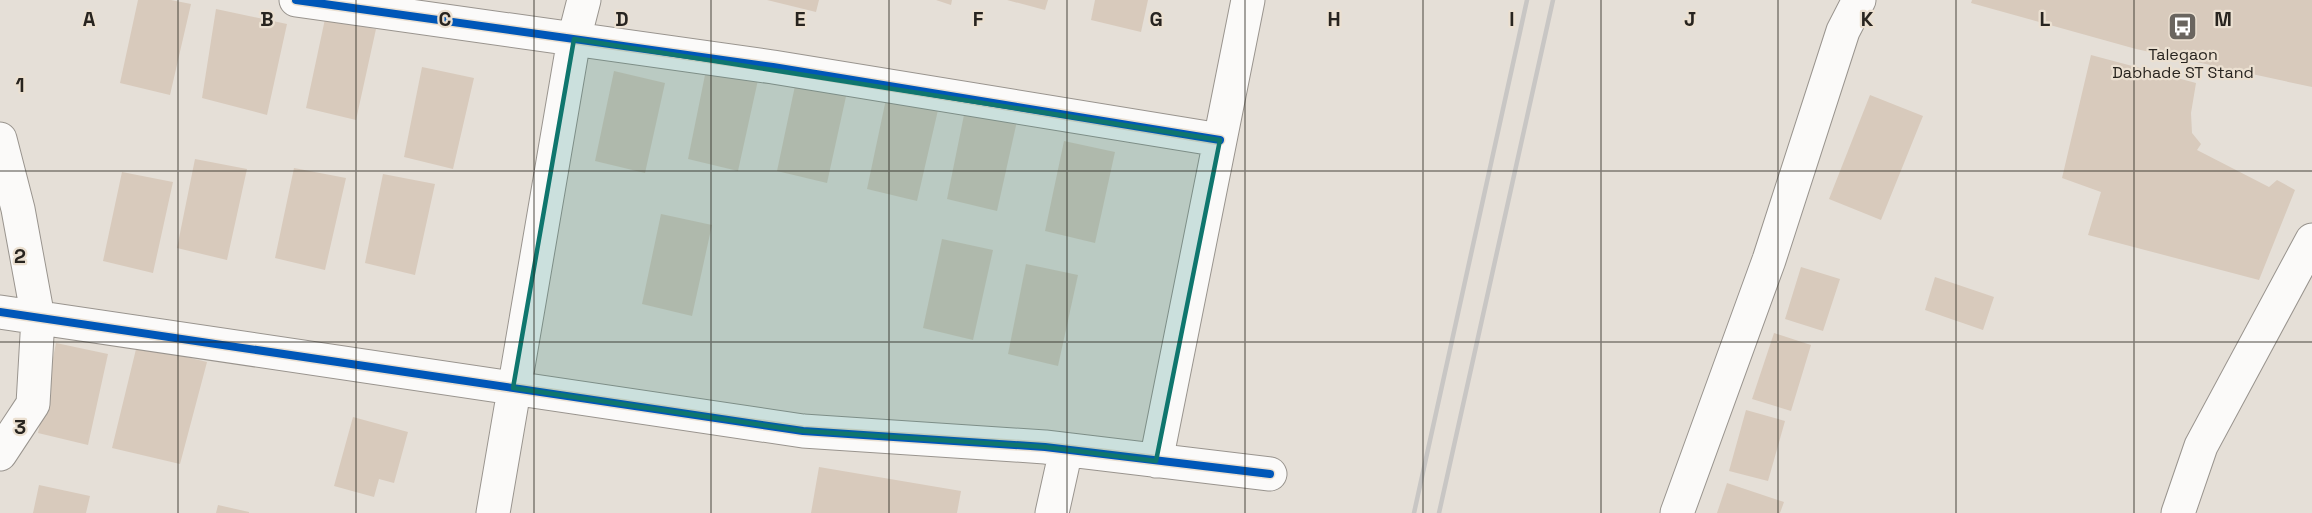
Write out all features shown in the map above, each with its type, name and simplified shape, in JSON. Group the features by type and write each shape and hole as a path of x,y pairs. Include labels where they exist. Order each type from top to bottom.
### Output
{"street":[{"path":"296,0 773,68 1220,140"},
{"path":"493,513 574,39 584,0"},
{"path":"1156,461 1248,0"},
{"path":"1677,513 1768,260 1843,31 1858,0"},
{"path":"0,139 18,209 38,318 33,404 0,454"},
{"path":"2178,513 2201,446 2312,240"},
{"path":"0,312 803,432 1066,450 1270,474"},
{"path":"1052,513 1066,450"}],"highlighted area":[{"path":"574,39 1220,140 1156,461 1045,447 803,431 513,388"}],"building":[{"path":"138,0 171,0 191,4 170,95 120,83"},
{"path":"767,0 819,0 816,12"},
{"path":"936,0 952,0 951,5"},
{"path":"1007,0 1048,0 1045,10"},
{"path":"1095,0 1148,0 1141,32 1091,20"},
{"name":"Talegaon Dabhade ST Stand","path":"1972,0 2312,0 2312,87 2136,49 1971,3"},
{"path":"216,9 287,24 267,115 202,98"},
{"path":"325,19 376,29 356,120 306,108"},
{"path":"2091,55 2196,83 2191,113 2192,133 2201,144 2197,150 2269,187 2277,180 2295,190 2259,280 2088,235 2101,192 2062,178"},
{"path":"422,67 474,78 453,169 404,157"},
{"path":"706,70 758,80 738,171 688,159"},
{"path":"614,71 665,83 645,173 595,161"},
{"path":"796,81 847,92 827,183 777,171"},
{"path":"1870,95 1923,116 1881,220 1829,199"},
{"path":"886,99 938,110 917,201 867,189"},
{"path":"965,110 1017,121 997,211 947,199"},
{"path":"1064,141 1115,152 1095,243 1045,231"},
{"path":"195,159 247,169 227,260 177,248"},
{"path":"294,168 346,178 325,270 275,258"},
{"path":"122,172 173,182 153,273 103,261"},
{"path":"383,174 435,184 415,275 365,263"},
{"path":"661,214 712,225 692,316 642,304"},
{"path":"942,239 993,250 973,340 923,328"},
{"path":"1026,264 1078,275 1058,366 1008,354"},
{"path":"1801,267 1840,279 1823,331 1785,319"},
{"path":"1935,277 1994,297 1983,330 1925,310"},
{"path":"1774,333 1811,345 1791,411 1752,399"},
{"path":"56,343 108,354 88,445 38,433"},
{"path":"137,345 207,362 180,464 112,448"},
{"path":"1746,410 1785,421 1768,481 1729,471"},
{"path":"353,417 408,432 394,483 379,479 374,497 334,486"},
{"path":"819,467 961,491 957,513 811,513"},
{"path":"1727,483 1784,502 1780,513 1717,513"},
{"path":"39,485 90,496 86,513 33,513"},
{"path":"218,505 249,512 249,513 216,513"}],"railway":[{"path":"1414,513 1527,0"},
{"path":"1439,513 1553,0"}],"cycle path":[{"path":"296,0 773,67 1220,140"},
{"path":"0,312 803,431 1045,447 1270,474"}],"place":[{"name":"Talegaon Dabhade ST Stand","path":"2183,26"}]}
